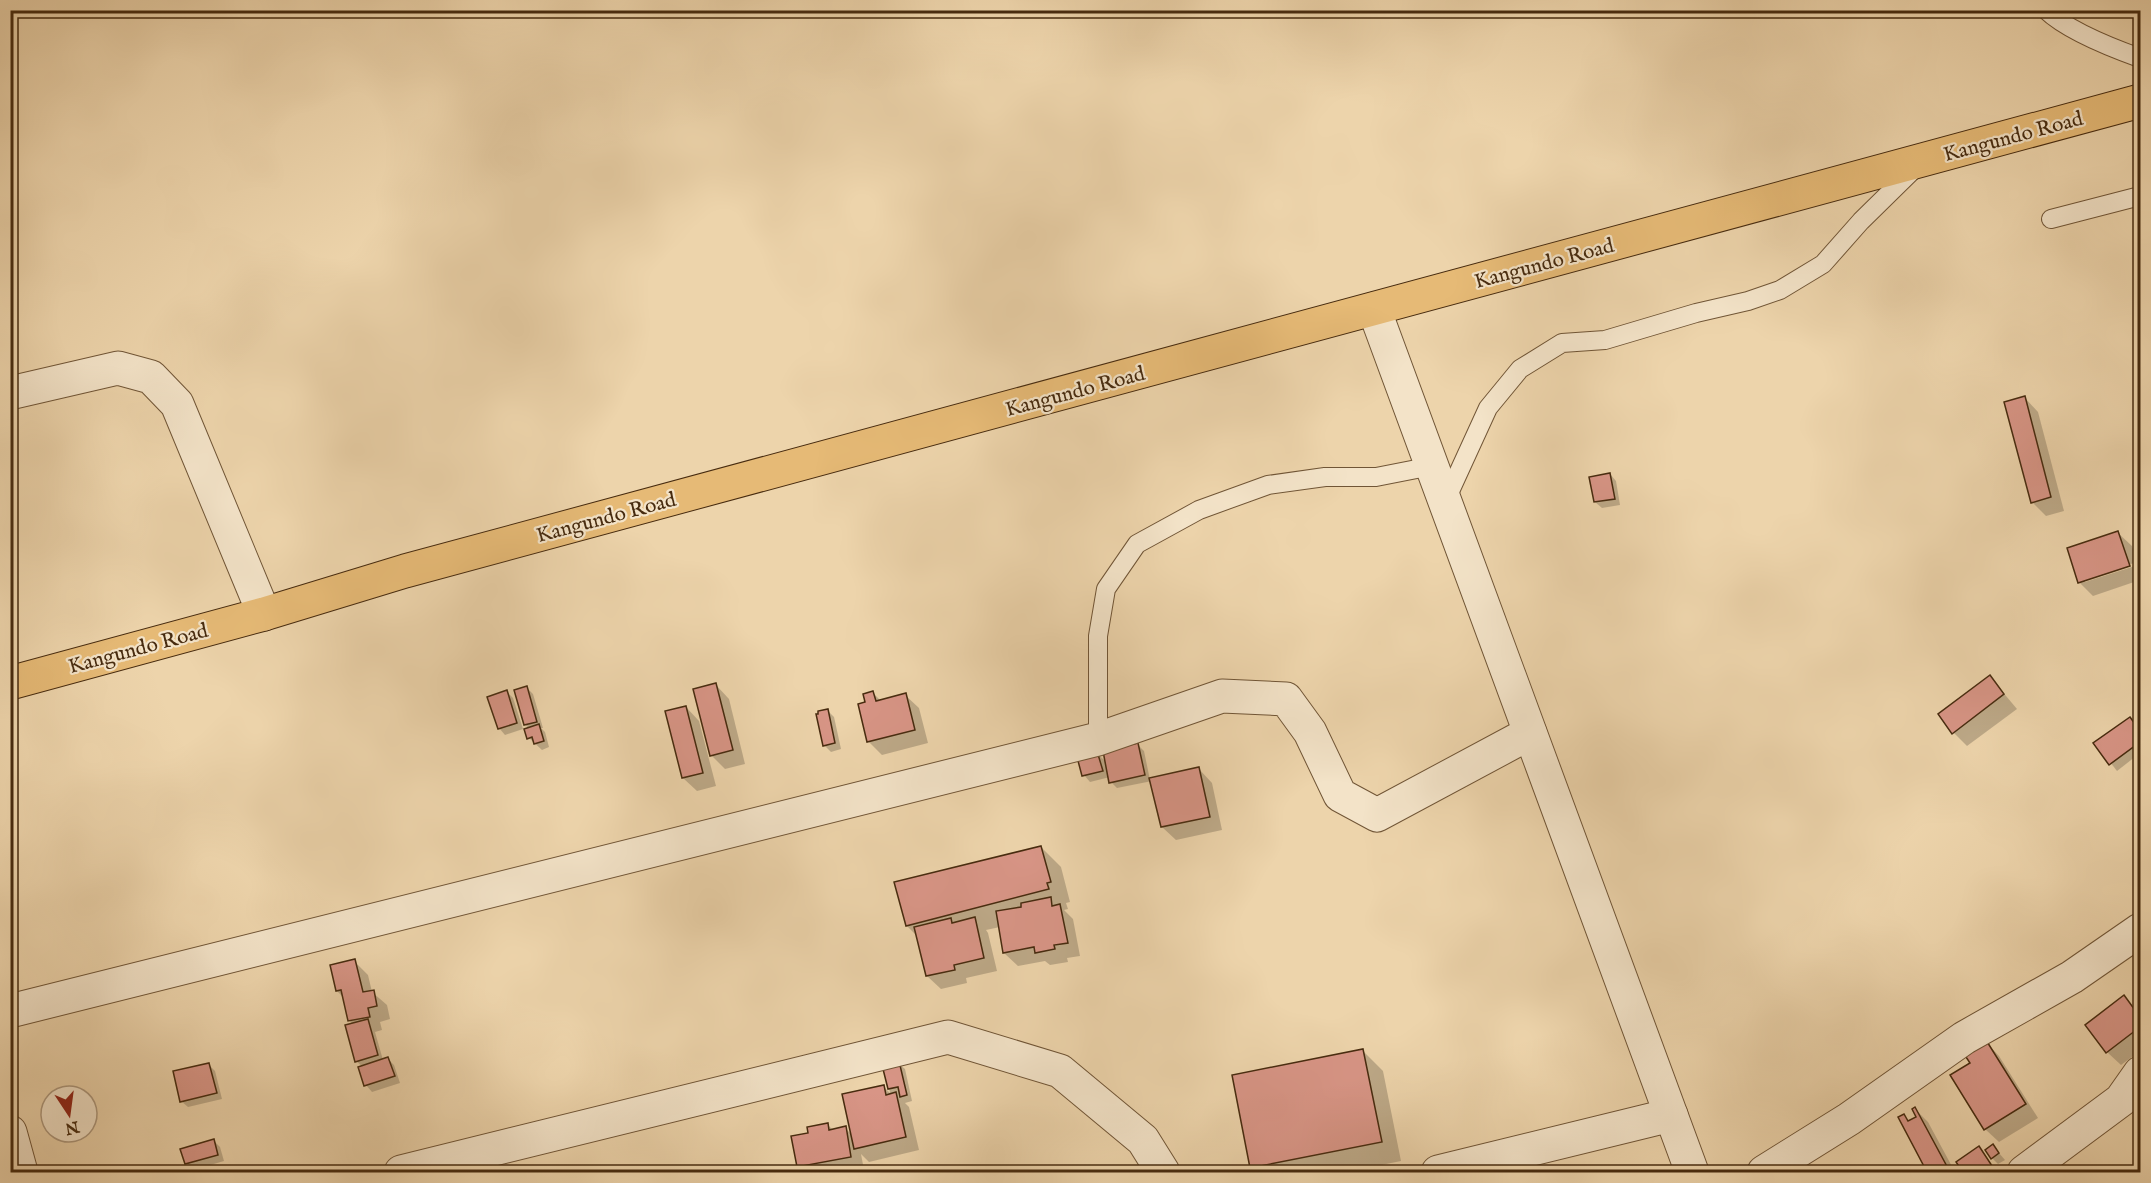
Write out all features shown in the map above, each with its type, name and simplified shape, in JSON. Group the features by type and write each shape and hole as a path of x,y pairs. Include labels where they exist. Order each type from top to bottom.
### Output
{"highway":[{"name":"Kangundo Road","path":"10,683 264,614 405,571 2140,101"}],"street":[{"path":"1374,309 1692,1173"},
{"path":"10,393 118,368 151,377 177,404 264,614"},
{"path":"10,1011 1098,739 1222,696 1287,699 1310,732 1340,795 1377,815 1530,733"},
{"path":"1764,1173 1849,1119 1964,1038 2072,977 2140,930"},
{"path":"401,1173 948,1037 1060,1071 1143,1140 1163,1173"},
{"path":"2024,1173 2121,1100 2140,1073"},
{"path":"1438,1173 1671,1115"},
{"path":"10,1132 21,1173"}],"lane":[{"path":"2046,10 2052,16 2082,33 2140,58"},
{"path":"1445,503 1488,408 1520,369 1562,343 1605,340 1780,290 1823,264 1861,221 1922,160"},
{"path":"2051,219 2140,196"},
{"path":"1098,739 1098,636 1106,589 1137,544 1199,510 1268,485 1325,477 1376,477 1432,466"}],"building":[{"path":"2025,396 2051,497 2031,503 2004,402"},
{"path":"1610,473 1615,499 1594,502 1589,477"},
{"path":"2118,531 2130,566 2078,583 2067,548"},
{"path":"1990,675 2004,694 1952,734 1938,714"},
{"path":"716,683 733,750 710,756 693,689"},
{"path":"527,686 537,722 524,725 514,690"},
{"path":"507,690 517,723 498,729 487,697"},
{"path":"873,691 876,701 906,693 915,730 867,742 858,704 865,702 863,694"},
{"path":"686,706 703,773 682,778 665,711"},
{"path":"828,709 835,743 823,746 816,714 818,711"},
{"path":"2130,717 2140,731 2140,742 2109,765 2093,743"},
{"path":"539,724 544,741 534,744 532,737 527,739 524,729"},
{"path":"1138,743 1145,775 1109,783 1103,751"},
{"path":"1097,751 1103,771 1082,776 1077,757"},
{"path":"1199,767 1210,817 1161,827 1149,778"},
{"path":"1041,846 1051,882 1047,883 1049,889 906,926 894,882"},
{"path":"1051,897 1052,906 1060,904 1068,943 1054,945 1055,949 1035,953 1034,947 1003,953 996,911 1021,907 1021,903"},
{"path":"975,917 984,958 954,965 955,970 926,976 914,927 951,918 952,923"},
{"path":"355,959 363,992 374,990 377,1006 368,1008 370,1017 348,1021 341,990 336,991 330,965"},
{"path":"2124,995 2140,1017 2140,1027 2106,1053 2085,1025"},
{"path":"368,1019 378,1055 355,1062 345,1025"},
{"path":"1986,1040 2026,1104 1984,1130 1950,1075 1970,1063 1964,1054"},
{"path":"1363,1049 1382,1142 1250,1168 1232,1075"},
{"path":"388,1057 395,1076 364,1086 358,1067"},
{"path":"899,1061 907,1095 900,1097 898,1087 888,1089 882,1065"},
{"path":"209,1063 217,1093 180,1102 173,1071"},
{"path":"884,1085 886,1095 896,1092 906,1137 854,1149 842,1094"},
{"path":"1915,1107 1950,1172 1927,1172 1898,1117 1904,1114 1908,1121 1916,1117 1912,1109"},
{"path":"828,1123 829,1130 846,1126 851,1157 797,1167 791,1136 808,1133 807,1127"},
{"path":"214,1139 218,1155 185,1164 180,1149"},
{"path":"1993,1144 1999,1153 1991,1159 1985,1150"},
{"path":"1979,1146 1996,1172 1979,1172 1977,1169 1972,1172 1963,1172 1956,1162"}]}
